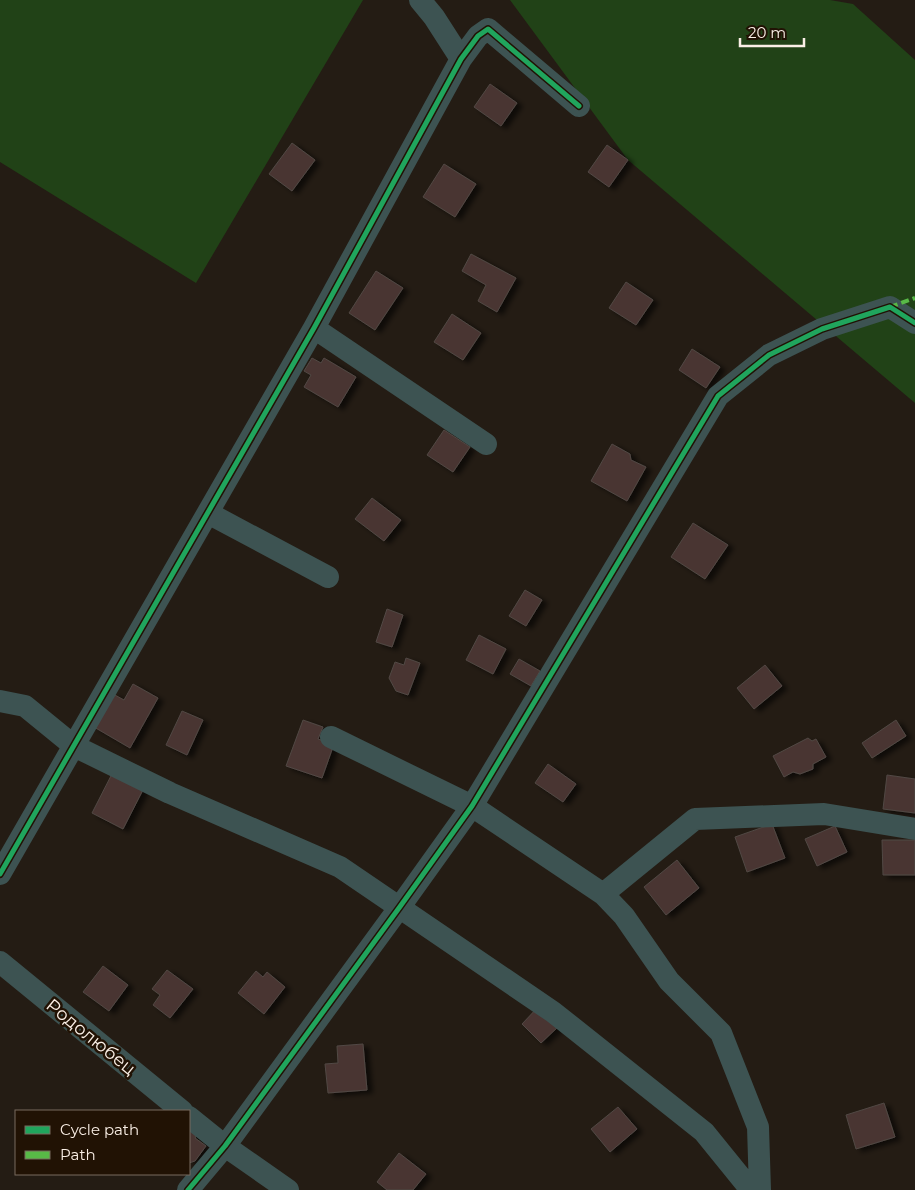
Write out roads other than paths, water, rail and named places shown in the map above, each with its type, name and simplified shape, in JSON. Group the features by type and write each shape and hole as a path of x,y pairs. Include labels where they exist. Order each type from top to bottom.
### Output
{"street":[{"path":"420,0 434,17 461,59"},
{"path":"0,874 314,328 461,59 478,36 488,29 579,106"},
{"path":"188,1190 225,1146 400,908 472,806 718,396 769,355 822,329 890,307 915,323"},
{"path":"314,328 486,444"},
{"path":"208,513 328,577"},
{"path":"0,701 25,706 74,746 170,794 340,867 552,1012 704,1132 751,1190"},
{"path":"331,737 472,806 602,894 624,916 669,981 722,1033 758,1128 760,1190"},
{"path":"602,894 695,818 824,814 915,829"},
{"name":"Родолюбец","path":"0,962 181,1110"},
{"path":"190,1118 225,1146 288,1190"}]}
